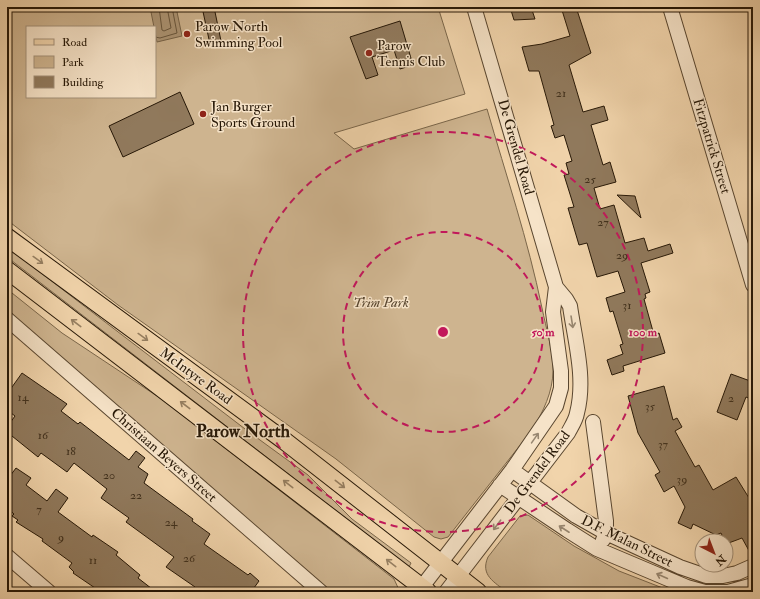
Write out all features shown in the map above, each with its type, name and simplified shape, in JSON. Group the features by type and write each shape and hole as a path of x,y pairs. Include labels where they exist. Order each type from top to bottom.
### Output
{"main road":[{"name":"McIntyre Road","path":"7,237 286,442 478,592"},
{"path":"11,275 264,465 423,590"}],"street":[{"name":"De Grendel Road","path":"423,590 440,562 512,470 549,418 556,406 561,388 562,371 553,312 556,287 474,7"},
{"name":"Fitzpatrick Street","path":"670,7 753,285"},
{"name":"De Grendel Road","path":"446,592 568,433 577,415 580,398 580,374 570,306 556,287"},
{"name":"Christiaan Beyers Street","path":"7,319 321,592"},
{"path":"593,422 606,534 597,549"},
{"name":"D.F. Malan Street","path":"512,470 576,516 606,534 680,567 706,576 723,576 737,573 753,566"},
{"name":"D.F. Malan Street","path":"500,485 517,498 597,549 687,587 705,592 728,592 753,585"},
{"path":"7,556 48,592"}],"green space":[{"name":"Trim Park","path":"7,7 438,7 465,94 334,133 354,149 487,109 536,283 552,355 553,378 543,409 532,430 448,537 441,539 434,537 336,459 118,305 7,220"},
{"path":"7,247 249,432 308,475 352,519 411,563 409,567 7,257"},
{"path":"7,289 62,333 163,400 394,579 400,592 331,592 7,310"},
{"path":"528,515 574,546 619,571 673,592 507,592 490,578 487,573 486,563 488,557 520,516"}],"water":[{"path":"150,7 176,7 182,36 157,42 156,26 154,26"}],"building":[{"path":"202,7 214,7 221,41 210,44"},
{"path":"510,7 531,7 535,19 514,20"},
{"path":"561,7 576,7 591,53 569,65 583,112 604,106 608,120 591,125 603,165 610,162 616,182 594,188 600,209 614,205 625,243 644,238 648,251 670,244 673,253 641,263 650,292 645,294 646,298 644,299 654,335 659,333 665,353 623,366 624,371 612,375 607,360 623,354 620,345 623,344 613,311 610,312 606,298 625,292 618,271 597,277 587,243 579,245 568,208 574,207 564,175 569,174 566,163 572,161 564,135 555,138 551,126 554,125 539,71 529,71 522,47 542,44 570,36"},
{"name":"Parow Tennis Club","path":"400,21 413,65 400,69 394,50 372,57 378,75 366,79 350,37"},
{"path":"180,92 194,124 123,157 109,126"},
{"path":"617,195 635,196 641,218"},
{"path":"22,373 67,404 61,411 78,424 80,422 129,460 136,451 145,458 138,467 148,474 144,483 193,519 192,521 210,534 204,544 248,575 250,573 259,581 251,592 191,592 195,587 166,567 174,557 126,522 129,518 101,498 107,489 74,463 67,472 41,453 38,457 7,432 7,427 15,416 7,410 7,394"},
{"path":"731,374 753,382 753,400 746,397 737,420 717,412"},
{"path":"664,386 673,420 677,418 682,427 675,431 695,467 699,465 713,490 736,477 749,498 753,496 753,558 742,538 734,541 734,533 712,533 693,524 691,529 678,523 685,507 674,486 664,492 655,475 660,472 638,433 628,396"},
{"path":"16,468 31,478 26,485 47,501 56,489 68,498 58,512 92,537 93,535 118,552 116,555 140,575 138,578 156,592 92,592 95,588 73,573 74,572 69,567 72,563 42,541 43,539 16,522 18,520 12,516 14,514 7,508 7,480"}],"place":[{"name":"Parow North Swimming Pool","path":"187,34"},
{"name":"Parow Tennis Club","path":"369,53"},
{"name":"Jan Burger Sports Ground","path":"203,114"}],"district":[{"name":"Parow North","path":"243,431"}]}
